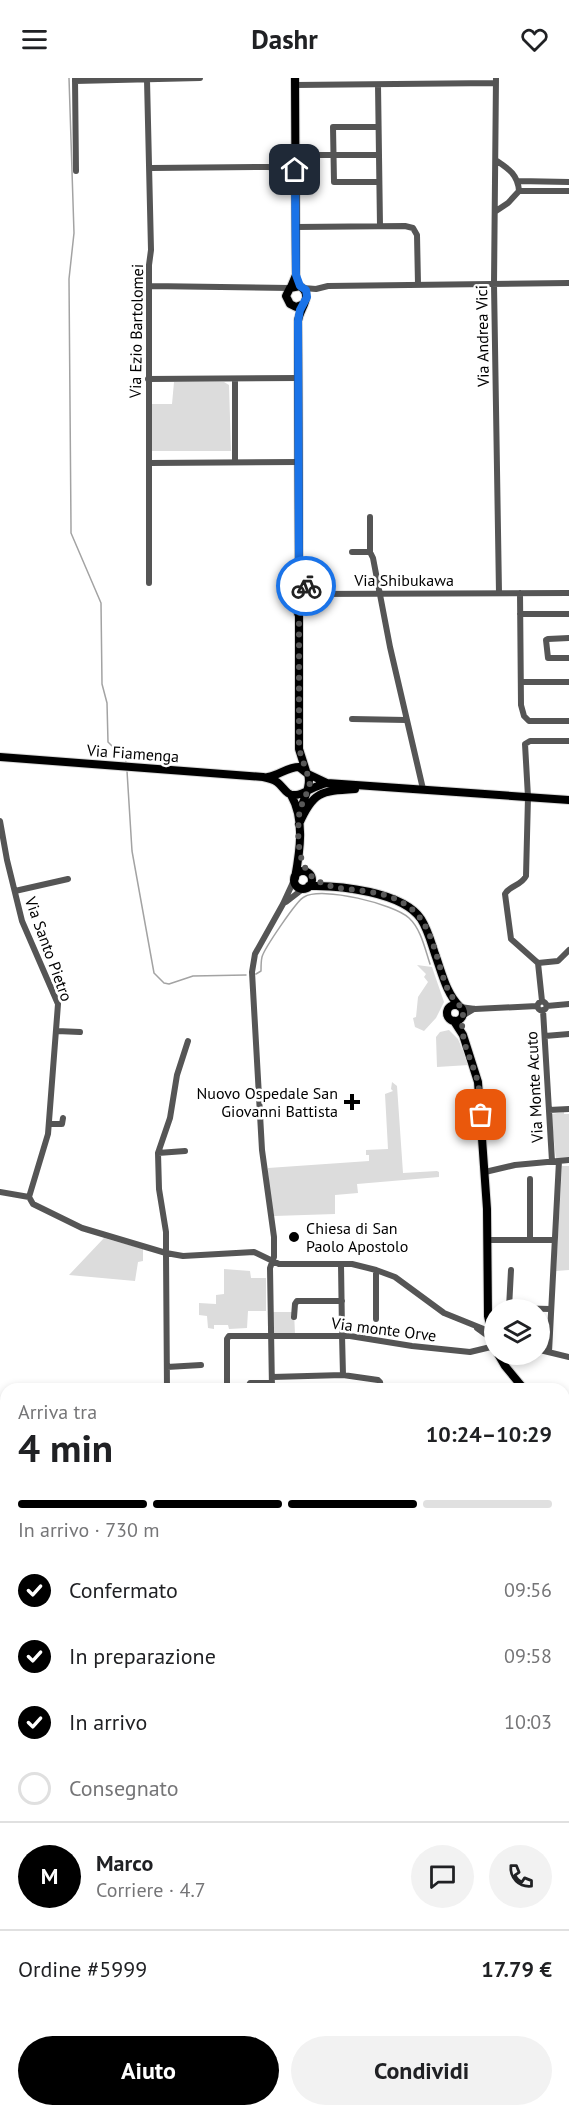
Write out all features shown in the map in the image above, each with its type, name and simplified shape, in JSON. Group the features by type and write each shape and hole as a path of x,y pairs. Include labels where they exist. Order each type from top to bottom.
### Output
{"main road":[{"path":"295,82 296,275 306,300 300,310 298,321 299,584"},
{"path":"296,275 286,293 298,321"},
{"path":"290,287 302,287"},
{"path":"288,302 299,306 306,300"},
{"path":"299,584 308,588 310,594 308,601 299,605"},
{"path":"299,584 288,593 290,600 299,605"},
{"path":"299,605 299,749 310,782 299,820 299,854 295,878 297,885 306,887 328,885 392,898 412,910 420,918 427,931 448,991 461,1012 463,1035 478,1082 485,1172 488,1299"},
{"path":"299,749 295,760 281,781 299,820"},
{"name":"Via Fiamenga","path":"0,757 263,777 278,783 287,792 301,794 314,786 327,783 569,800"},
{"name":"Via Fiamenga","path":"263,777 299,767 327,783"},
{"path":"299,820 307,805 317,796 348,789 383,786"},
{"path":"299,854 312,882 306,887"},
{"path":"295,878 302,871 328,885"},
{"path":"448,991 447,1016 454,1021 463,1035"},
{"path":"448,1008 453,1005 461,1012"},
{"path":"454,1021 459,1020 461,1012"},
{"path":"504,1365 519,1383"}],"street":[{"path":"76,171 75,80 201,78"},
{"name":"Via Ezio Bartolomei","path":"147,80 152,250 148,379 149,583"},
{"path":"295,82 378,84 496,81"},
{"name":"Via Andrea Vici","path":"496,81 494,284 499,593"},
{"path":"378,84 380,226"},
{"path":"378,127 333,128 334,182 379,182"},
{"path":"295,155 379,155"},
{"path":"496,161 511,171 518,181 519,190 508,203 496,211"},
{"path":"151,168 268,167 295,170"},
{"path":"518,181 569,182"},
{"path":"519,190 569,191"},
{"path":"296,227 405,226 413,228 417,235 418,284"},
{"path":"302,287 315,289 328,286 569,283"},
{"path":"150,286 290,287"},
{"path":"275,286 288,302"},
{"path":"306,300 315,289"},
{"path":"148,379 298,378"},
{"path":"235,379 235,462"},
{"path":"150,464 298,462"},
{"path":"370,517 370,552 374,558 406,720 423,789"},
{"path":"352,552 370,552"},
{"path":"520,593 521,705 524,716 529,721 569,721"},
{"name":"Via Shibukawa","path":"310,594 569,593"},
{"path":"520,614 569,614"},
{"path":"569,638 546,640 548,658 569,658"},
{"path":"522,682 569,682"},
{"path":"352,719 406,720"},
{"path":"569,741 530,741 525,744 528,797 526,876 522,883 510,888 506,894 511,939 538,963 558,961 569,950"},
{"name":"Via Santo Pietro","path":"0,821 22,921 58,1004 48,1134 29,1197"},
{"path":"272,1383 269,1334 270,1268 274,1257 274,1237 262,1150 252,972 255,954 295,878"},
{"path":"15,891 68,879"},
{"path":"283,904 306,887"},
{"name":"Via Monte Acuto","path":"538,963 549,1110 556,1161 550,1309"},
{"path":"461,1012 475,1009 569,1004"},
{"path":"57,1031 80,1032"},
{"path":"545,1036 569,1034"},
{"path":"167,1383 167,1299 164,1272 166,1232 159,1189 158,1153 170,1118 177,1075 188,1041"},
{"path":"549,1110 569,1109"},
{"path":"49,1124 62,1125 63,1118"},
{"path":"158,1153 185,1151"},
{"path":"485,1172 515,1165 569,1160"},
{"path":"530,1179 530,1240"},
{"path":"0,1192 29,1197 33,1204 82,1228 166,1253 183,1256 254,1252 279,1264 362,1265 403,1282 444,1312 484,1335"},
{"path":"488,1240 554,1240"},
{"path":"341,1264 343,1375"},
{"path":"509,1299 511,1269"},
{"path":"375,1270 376,1319"},
{"path":"294,1317 294,1304 297,1301 342,1301"},
{"name":"Via monte Orve","path":"227,1383 228,1337 342,1333 470,1352 484,1342"},
{"path":"550,1352 569,1357"},
{"path":"167,1367 201,1365"},
{"path":"250,1383 272,1383 343,1375 378,1380 380,1383"}],"shaded area":[{"path":"174,382 224,382 229,385 231,451 152,451 151,404 172,404"},
{"path":"417,965 432,967 444,1002 436,1018 424,1031 415,1027 413,1018 416,1017 418,997 428,982 424,977 426,974"},
{"path":"449,1030 458,1039 469,1065 437,1067 436,1037 440,1032"},
{"path":"392,1082 397,1086 403,1173 437,1171 439,1177 357,1184 358,1193 335,1195 335,1214 274,1216 268,1168 369,1161 366,1150 388,1149 385,1094 393,1091"},
{"path":"564,1112 564,1114 569,1114 569,1158 556,1159 551,1114"},
{"path":"562,1166 569,1166 569,1270 556,1271"},
{"path":"104,1238 143,1249 143,1261 138,1262 135,1281 69,1275"},
{"path":"224,1269 250,1271 251,1278 266,1278 266,1311 248,1311 247,1328 229,1329 228,1325 214,1325 214,1329 208,1328 207,1316 199,1315 199,1303 216,1304 216,1295 224,1294"},
{"path":"272,1312 294,1312 295,1334 272,1333"}],"waterway":[{"path":"69,78 74,233 69,279 71,533 101,603 102,684 107,703 108,742 126,760 126,763"},
{"path":"127,771 132,851 154,973 164,983 169,984 193,976 246,975"},
{"path":"256,974 261,971 264,952 288,915 300,900 313,894 358,898 401,913 409,918 417,928 430,964"}],"way so far":[{"path":"306,586 310,591 310,598 306,604 302,605 299,616 299,749 301,761 310,782 299,816 299,854 311,877 328,885 392,898 412,910 420,918 427,931 448,991 462,1011 463,1035 478,1082 481,1115"}],"place":[{"name":"Nuovo Ospedale San Giovanni Battista","path":"352,1102"},
{"name":"Chiesa di San Paolo Apostolo","path":"294,1237"}],"route":[{"path":"295,170 296,275 300,286 306,290 307,294 299,315 298,378 299,573 302,584 306,586"}]}
